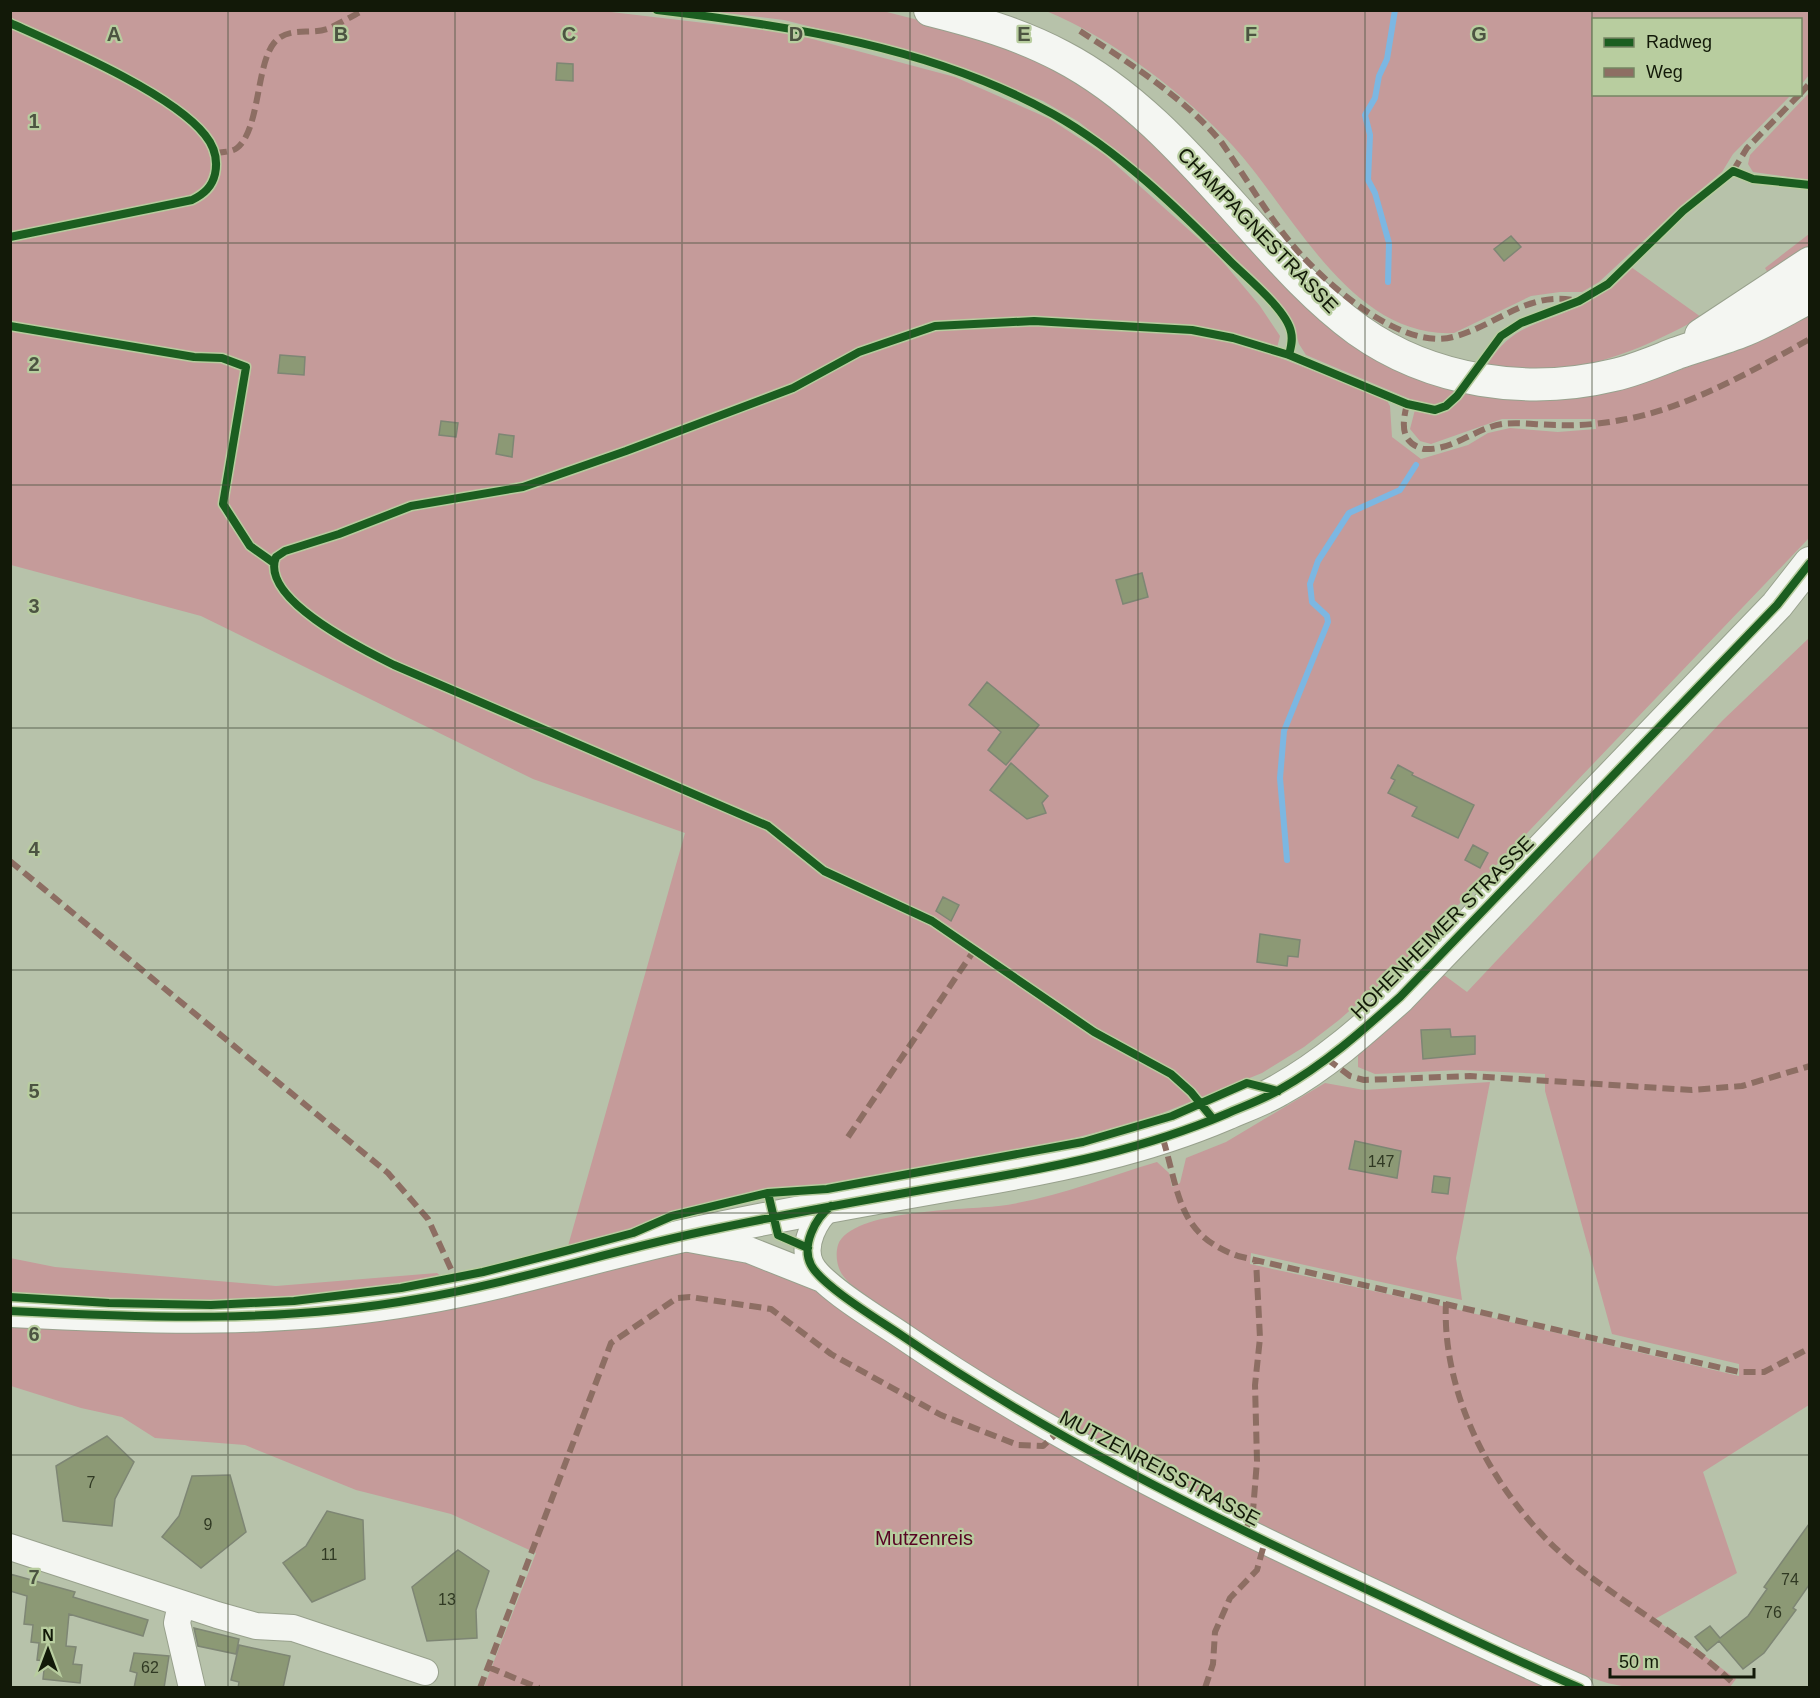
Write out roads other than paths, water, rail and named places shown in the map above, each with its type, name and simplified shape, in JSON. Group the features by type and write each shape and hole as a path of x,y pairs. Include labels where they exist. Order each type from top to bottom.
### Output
{"main road":[{"name":"CHAMPAGNESTRASSE","path":"930,10 1036,44 1061,56 1110,87 1155,124 1184,152 1296,275 1332,309 1374,340 1427,366 1462,376 1506,384 1548,385 1595,380 1638,368 1747,330 1809,297"},
{"name":"CHAMPAGNESTRASSE","path":"1676,354 1736,310 1809,263"},
{"name":"HOHENHEIMER STRASSE","path":"10,1311 167,1318 252,1318 319,1313 439,1295 670,1239 831,1206 1037,1170 1126,1150 1205,1123 1266,1097 1303,1076 1352,1040 1427,971 1777,605 1809,563"},
{"name":"HOHENHEIMER STRASSE","path":"1777,605 1809,585"}],"street":[{"name":"MUTZENREISSTRASSE","path":"823,1279 810,1264 808,1248 813,1230 831,1206"},
{"name":"MUTZENREISSTRASSE","path":"670,1239 737,1246 793,1265 823,1279 957,1373 1110,1463 1245,1532 1580,1688"},
{"path":"10,1547 181,1604 256,1626 293,1628 425,1672"},
{"path":"181,1604 177,1623 192,1688"}],"waterway":[{"path":"1388,282 1389,243 1375,193 1368,180 1370,135 1365,115 1375,98 1379,76 1387,59 1395,10"},
{"path":"1287,860 1280,778 1284,731 1328,622 1327,616 1312,602 1310,584 1318,561 1349,513 1400,490 1416,465"}],"park label":[{"name":"Mutzenreis","path":"924,1538"}]}
